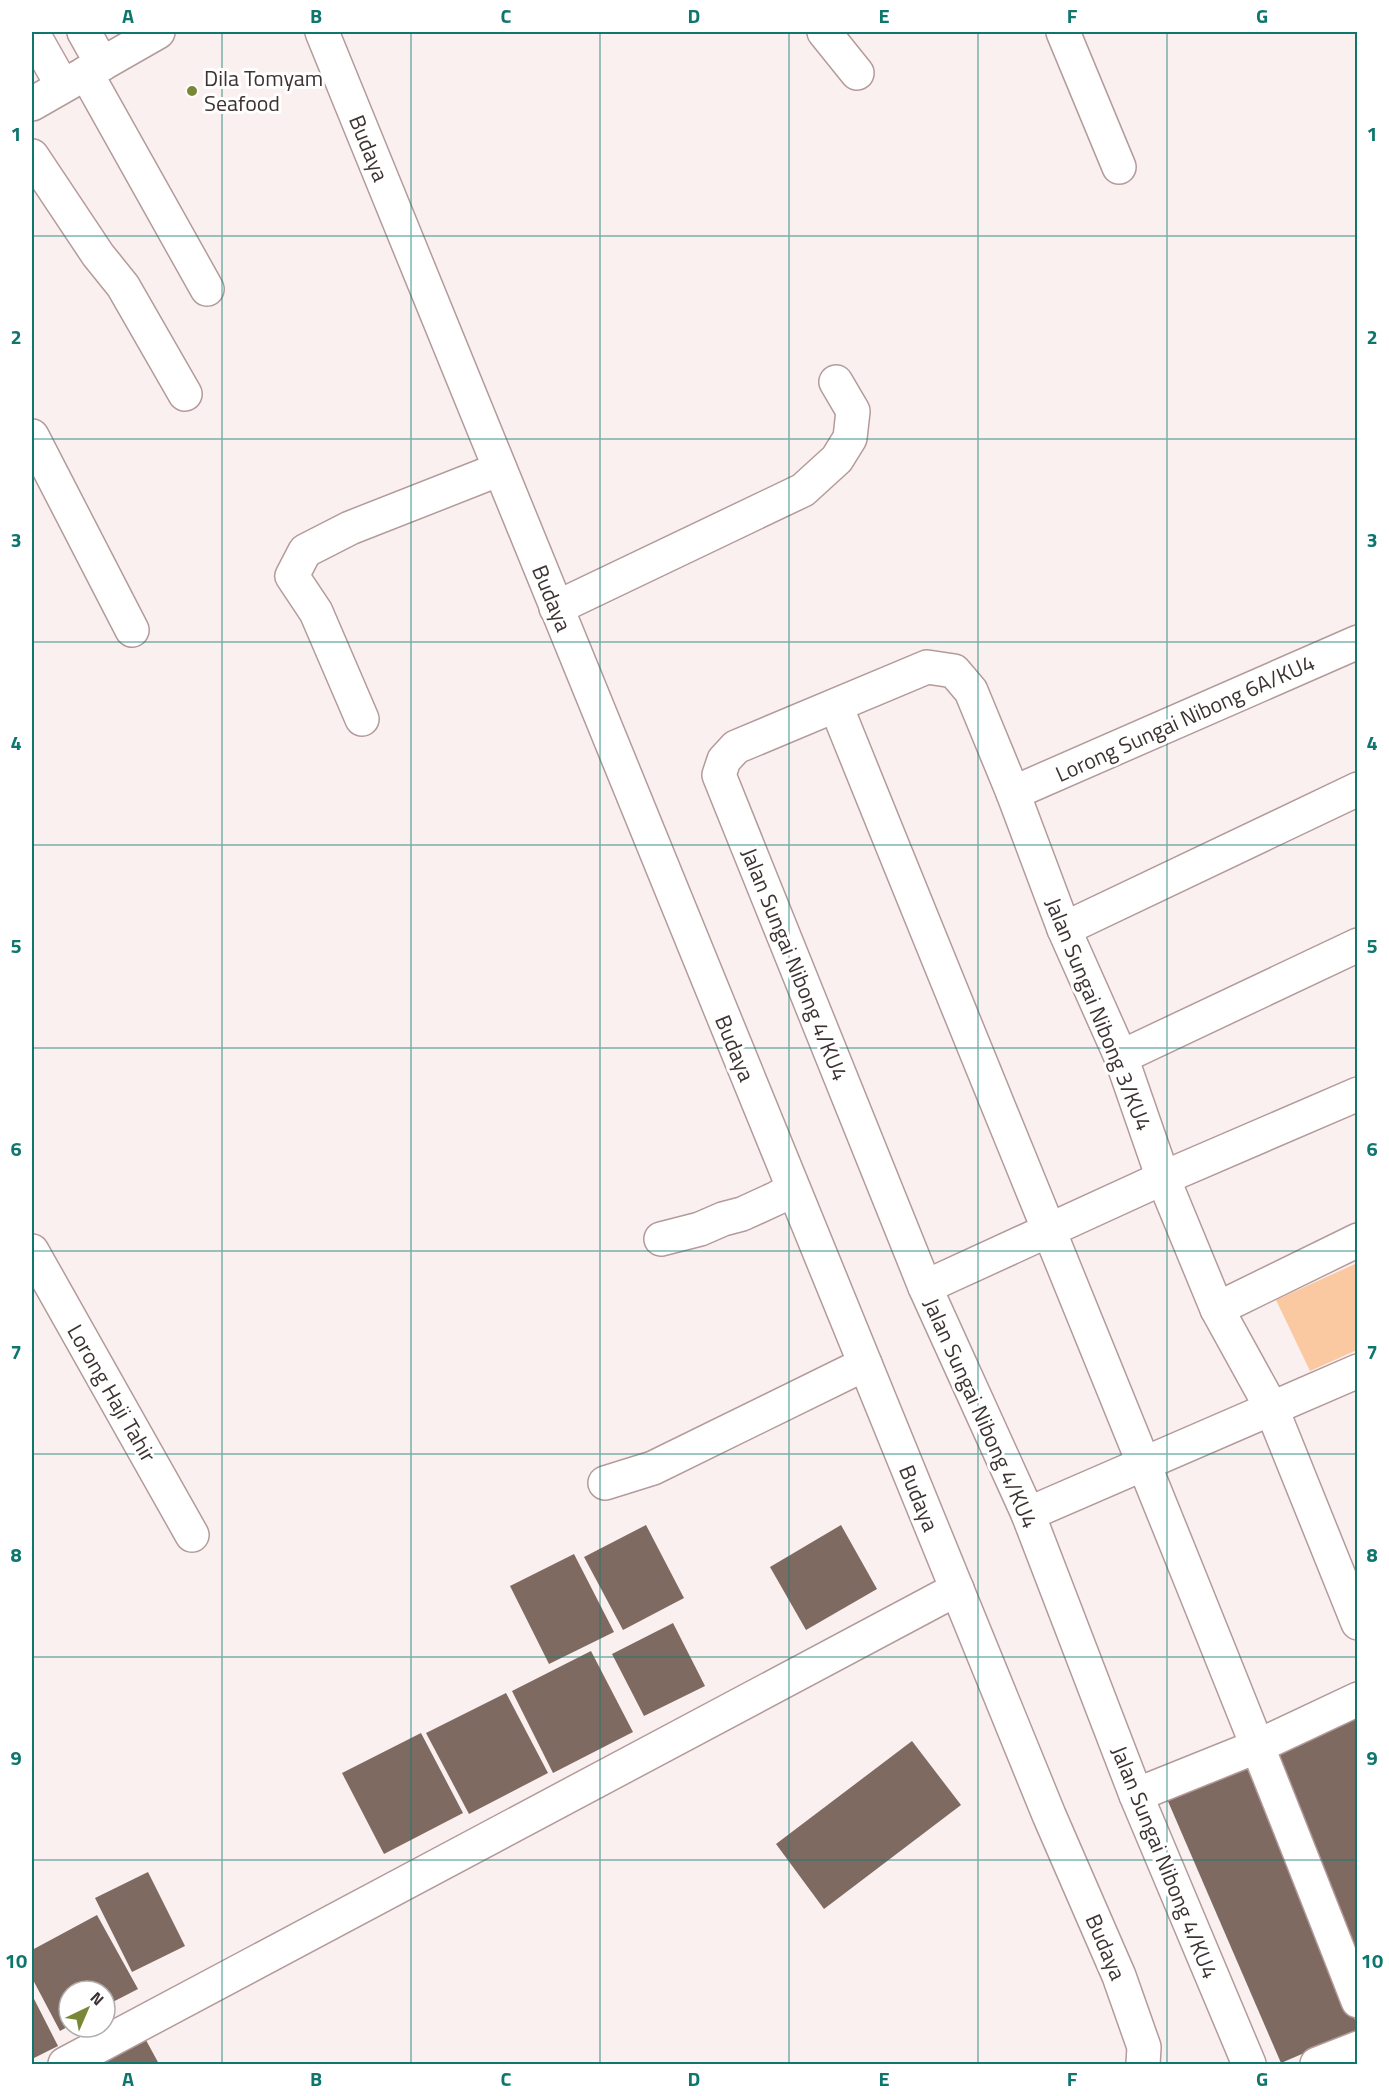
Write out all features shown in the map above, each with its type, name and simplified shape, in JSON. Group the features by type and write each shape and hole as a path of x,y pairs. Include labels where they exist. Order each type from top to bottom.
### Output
{"street":[{"path":"32,32 83,74 207,289"},
{"path":"83,74 84,32"},
{"path":"32,104 158,32"},
{"name":"Budaya","path":"322,32 1049,1815 1119,1976 1144,2047 1143,2064"},
{"path":"824,32 857,73"},
{"path":"1063,32 1119,167"},
{"path":"32,156 98,255 123,286 185,394"},
{"path":"556,608 803,490 837,459 850,438 853,411 836,382"},
{"path":"32,436 132,630"},
{"path":"362,719 316,612 292,576 305,551 350,528 500,470"},
{"name":"Lorong Sungai Nibong 6A/KU4","path":"1013,793 1358,642"},
{"name":"Jalan Sungai Nibong 3/KU4","path":"724,760 736,747 927,667 954,671 971,691 1013,793 1064,929 1121,1056 1163,1178 1217,1309 1271,1407 1358,1623"},
{"path":"836,706 1145,1465 1358,2001"},
{"name":"Jalan Sungai Nibong 4/KU4","path":"724,760 718,775 925,1287 1028,1514 1136,1795 1249,2064"},
{"path":"1064,929 1358,789"},
{"path":"1121,1056 1358,945"},
{"path":"925,1287 1163,1178 1358,1094"},
{"path":"661,1239 700,1229 742,1214 793,1188"},
{"path":"1217,1309 1358,1240"},
{"name":"Lorong Haji Tahir","path":"32,1251 192,1535"},
{"path":"605,1483 653,1467 865,1364"},
{"path":"1028,1514 1358,1371"},
{"path":"65,2064 957,1589"},
{"path":"1136,1795 1258,1746 1358,1700"},
{"path":"1317,2064 1358,2048"}],"shaded area":[{"path":"1357,1263 1357,1350 1310,1371 1276,1300"}],"building":[{"path":"646,1525 684,1598 623,1630 584,1557"},
{"path":"841,1525 877,1589 806,1630 770,1567"},
{"path":"574,1554 614,1632 549,1664 510,1586"},
{"path":"673,1623 705,1686 644,1716 612,1654"},
{"path":"591,1651 633,1732 553,1773 512,1691"},
{"path":"506,1693 548,1773 469,1814 426,1733"},
{"path":"1358,1715 1358,1964 1272,1748"},
{"path":"421,1733 463,1813 384,1854 342,1773"},
{"path":"912,1741 961,1805 824,1909 776,1844"},
{"path":"1246,1766 1358,2027 1358,2030 1281,2063 1167,1799"},
{"path":"148,1872 185,1946 132,1972 95,1898"},
{"path":"97,1915 138,1989 117,2000 117,1979 57,1979 57,2025 32,1978 32,1950"},
{"path":"32,1995 58,2046 32,2059"},
{"path":"141,2031 159,2064 80,2064"}],"place":[{"name":"Dila Tomyam Seafood","path":"192,91"}]}
